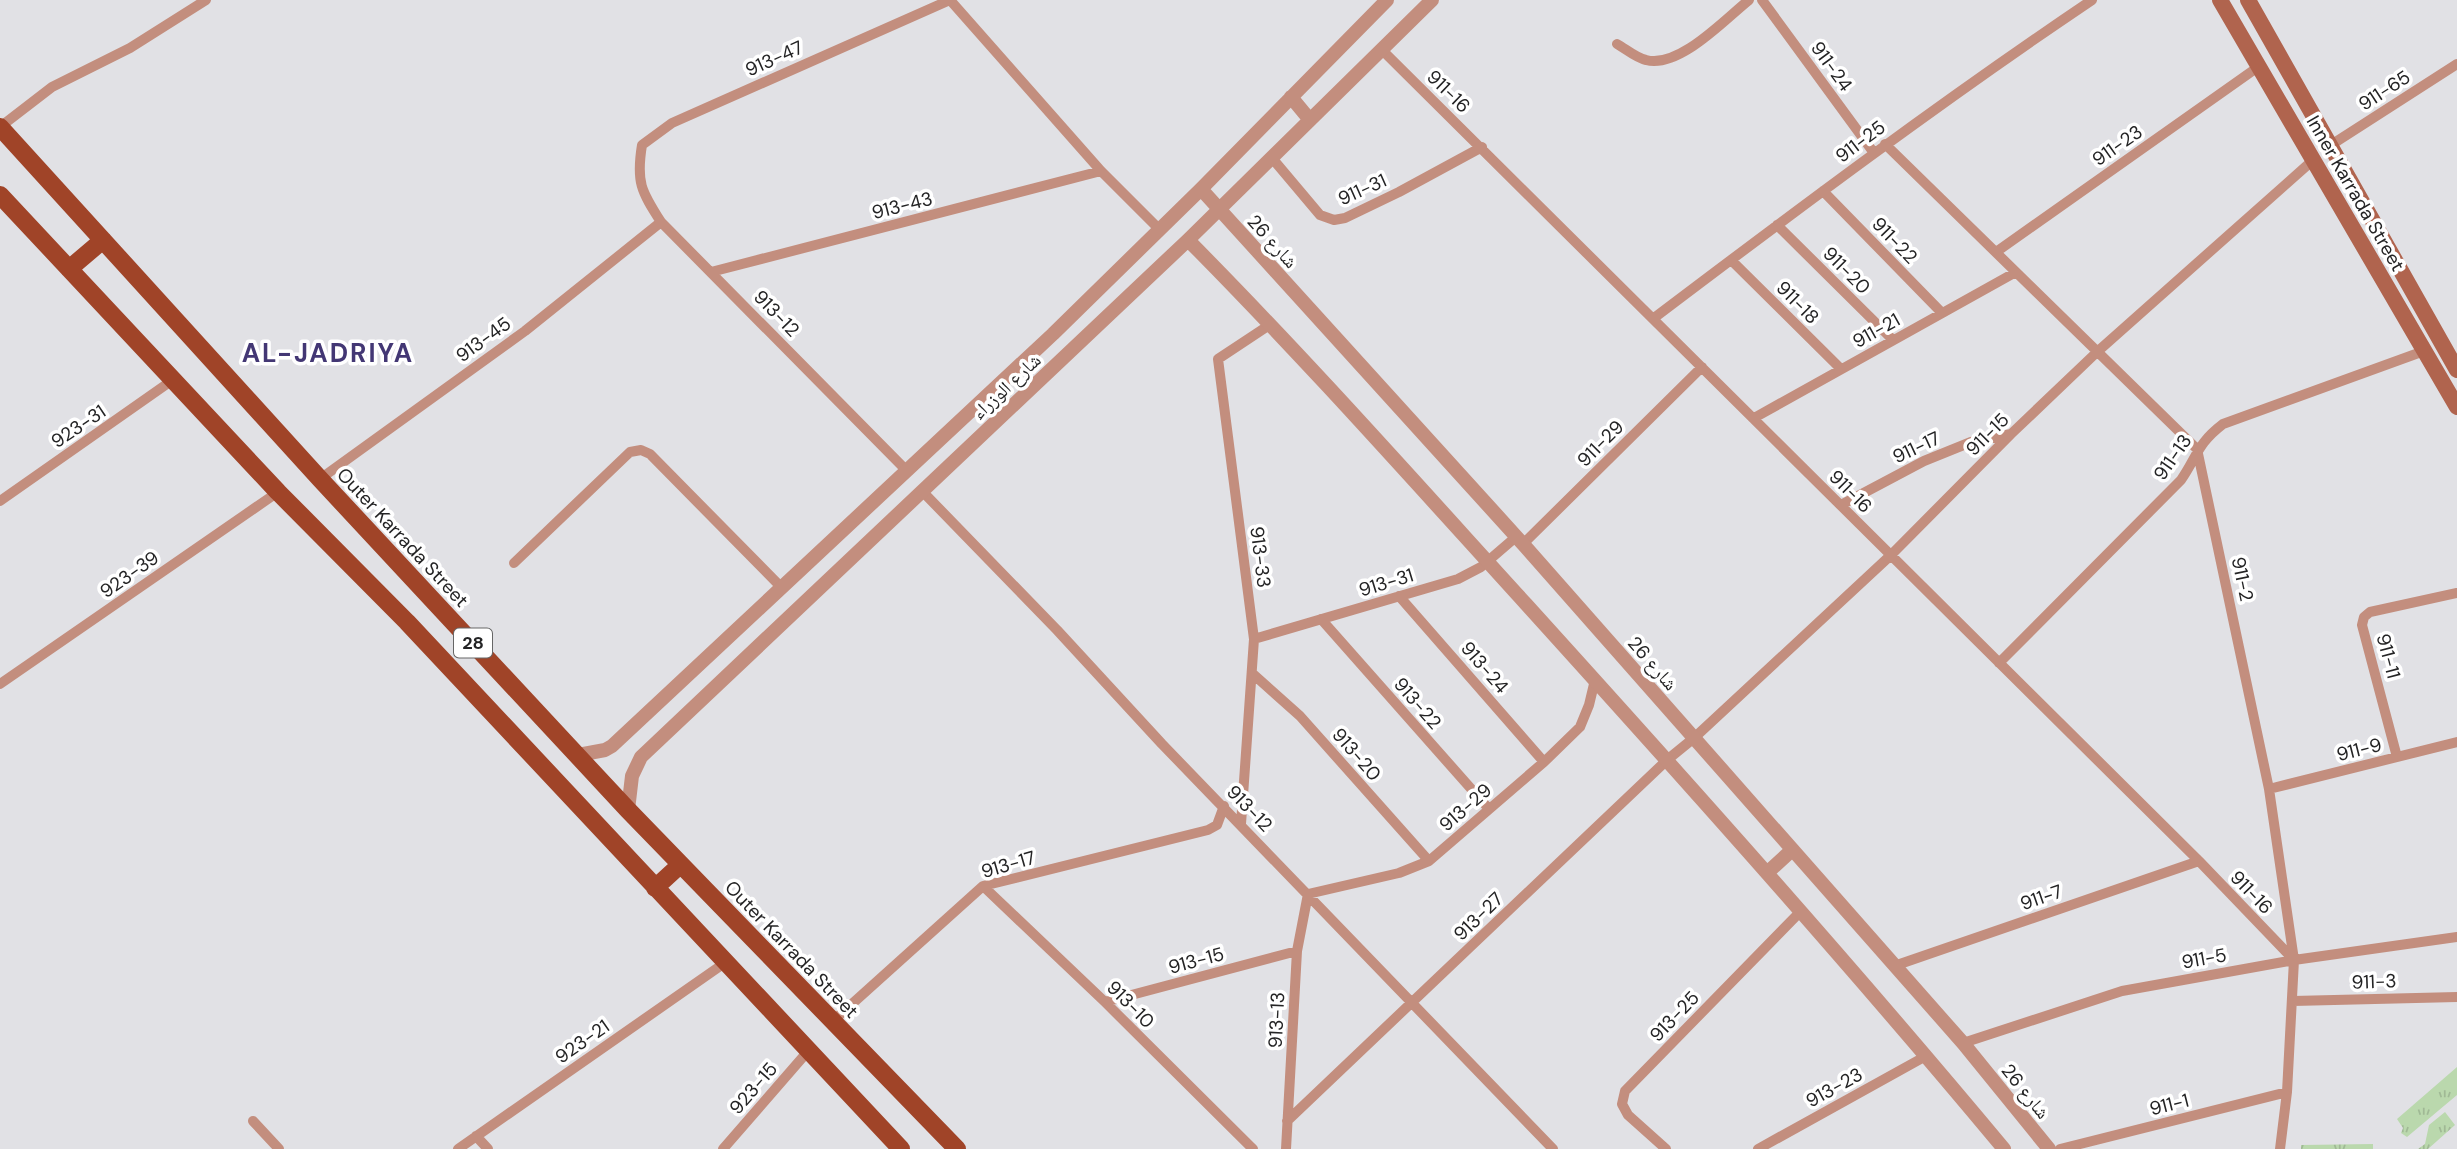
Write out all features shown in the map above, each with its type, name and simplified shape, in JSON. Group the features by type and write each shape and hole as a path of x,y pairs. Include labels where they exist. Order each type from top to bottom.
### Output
{"main road":[{"name":"Inner Karrada Street","path":"2220,0 2457,407"},
{"name":"Inner Karrada Street","path":"2249,1 2450,344 2457,370"},
{"name":"Outer Karrada Street","path":"0,127 320,479 628,810 957,1149"},
{"name":"28","path":"0,195 278,492 407,622 901,1149"},
{"path":"69,270 103,240"},
{"path":"655,888 680,865"}],"street":[{"path":"0,127 52,87 130,48 206,0"},
{"path":"950,0 1101,171 1159,229"},
{"name":"913-47","path":"638,172 642,145 672,123 950,0"},
{"name":"شارع الوزراء","path":"628,810 632,776 642,757 1188,240 1432,0"},
{"path":"1617,44 1646,60 1662,61 1681,55 1749,0"},
{"name":"911-24","path":"1762,0 1874,153"},
{"name":"911-25","path":"1654,318 1885,144 2092,0"},
{"name":"شارع الوزراء","path":"578,755 606,750 612,746 1054,334 1201,189 1383,1"},
{"name":"911-16","path":"1381,49 2199,861 2294,960"},
{"name":"911-65","path":"2331,145 2457,64"},
{"name":"911-23","path":"1996,252 2258,67"},
{"path":"1291,97 1310,120"},
{"path":"1885,144 2197,449"},
{"name":"911-31","path":"1272,158 1320,215 1334,220 1345,218 1377,203 1482,148"},
{"name":"911-15","path":"1694,738 1891,555 2097,352 2312,161"},
{"name":"913-43","path":"712,272 1101,171"},
{"name":"913-12","path":"638,172 644,195 661,222 906,470"},
{"name":"شارع 26","path":"1201,189 1520,540 1963,1043 2049,1149"},
{"name":"911-22","path":"1823,191 1942,313"},
{"name":"913-45","path":"320,479 525,331 661,222"},
{"name":"911-20","path":"1777,225 1893,340"},
{"path":"1188,240 1271,324 1667,760 1801,911 2004,1149"},
{"name":"911-18","path":"1731,260 1841,369"},
{"name":"911-21","path":"1754,418 2016,272"},
{"name":"913-33","path":"1241,824 1254,639 1217,359 1271,324"},
{"path":"1054,334 1068,354"},
{"name":"911-13","path":"1999,663 2181,480 2197,449 2223,424 2424,351"},
{"name":"911-29","path":"1520,540 1702,367"},
{"name":"923-31","path":"0,501 174,379"},
{"name":"911-17","path":"1841,505 1924,461 1970,442 2011,434"},
{"name":"911-2","path":"2197,449 2269,789 2294,960 2287,1092 2280,1149"},
{"path":"514,563 630,452 641,450 650,454 782,588"},
{"name":"913-12","path":"922,491 1553,1149"},
{"name":"923-39","path":"0,684 278,492"},
{"name":"913-31","path":"1254,639 1458,579 1474,572 1520,540"},
{"path":"808,562 825,583"},
{"name":"911-11","path":"2398,757 2362,625 2364,617 2370,612 2457,593"},
{"name":"913-24","path":"1399,596 1544,762"},
{"name":"913-22","path":"1321,619 1489,810"},
{"name":"913-20","path":"1253,674 1300,716 1429,862"},
{"name":"913-29","path":"1308,894 1399,873 1429,862 1580,727 1595,680"},
{"name":"913-27","path":"1287,1121 1667,760 1694,738"},
{"name":"911-9","path":"2269,789 2457,742"},
{"name":"913-17","path":"833,1021 983,886 1208,830 1217,825 1224,806"},
{"path":"1767,873 1792,850"},
{"name":"911-7","path":"1894,966 2199,861"},
{"name":"913-10","path":"983,886 1253,1149"},
{"name":"913-13","path":"1286,1149 1297,951 1308,894"},
{"name":"913-25","path":"1666,1149 1628,1115 1622,1104 1625,1091 1801,911"},
{"name":"911-5","path":"1963,1043 2122,991 2294,960 2457,937"},
{"name":"913-15","path":"1105,1002 1297,951"},
{"name":"923-21","path":"458,1149 726,962"},
{"name":"911-3","path":"2293,1001 2457,997"},
{"name":"923-15","path":"723,1149 809,1050"},
{"name":"913-23","path":"1763,1148 1926,1056"},
{"name":"911-1","path":"2060,1149 2287,1092"},
{"path":"253,1121 279,1149"},
{"path":"476,1136 488,1149"}],"green space":[{"path":"2457,1067 2457,1095 2407,1137 2401,1133 2403,1128 2397,1119"},
{"path":"2445,1112 2455,1125 2428,1149 2418,1149 2425,1144 2429,1125"},
{"path":"2373,1144 2373,1149 2301,1149 2301,1145"}],"district":[{"name":"AL-JADRIYA","path":"328,353"}]}
